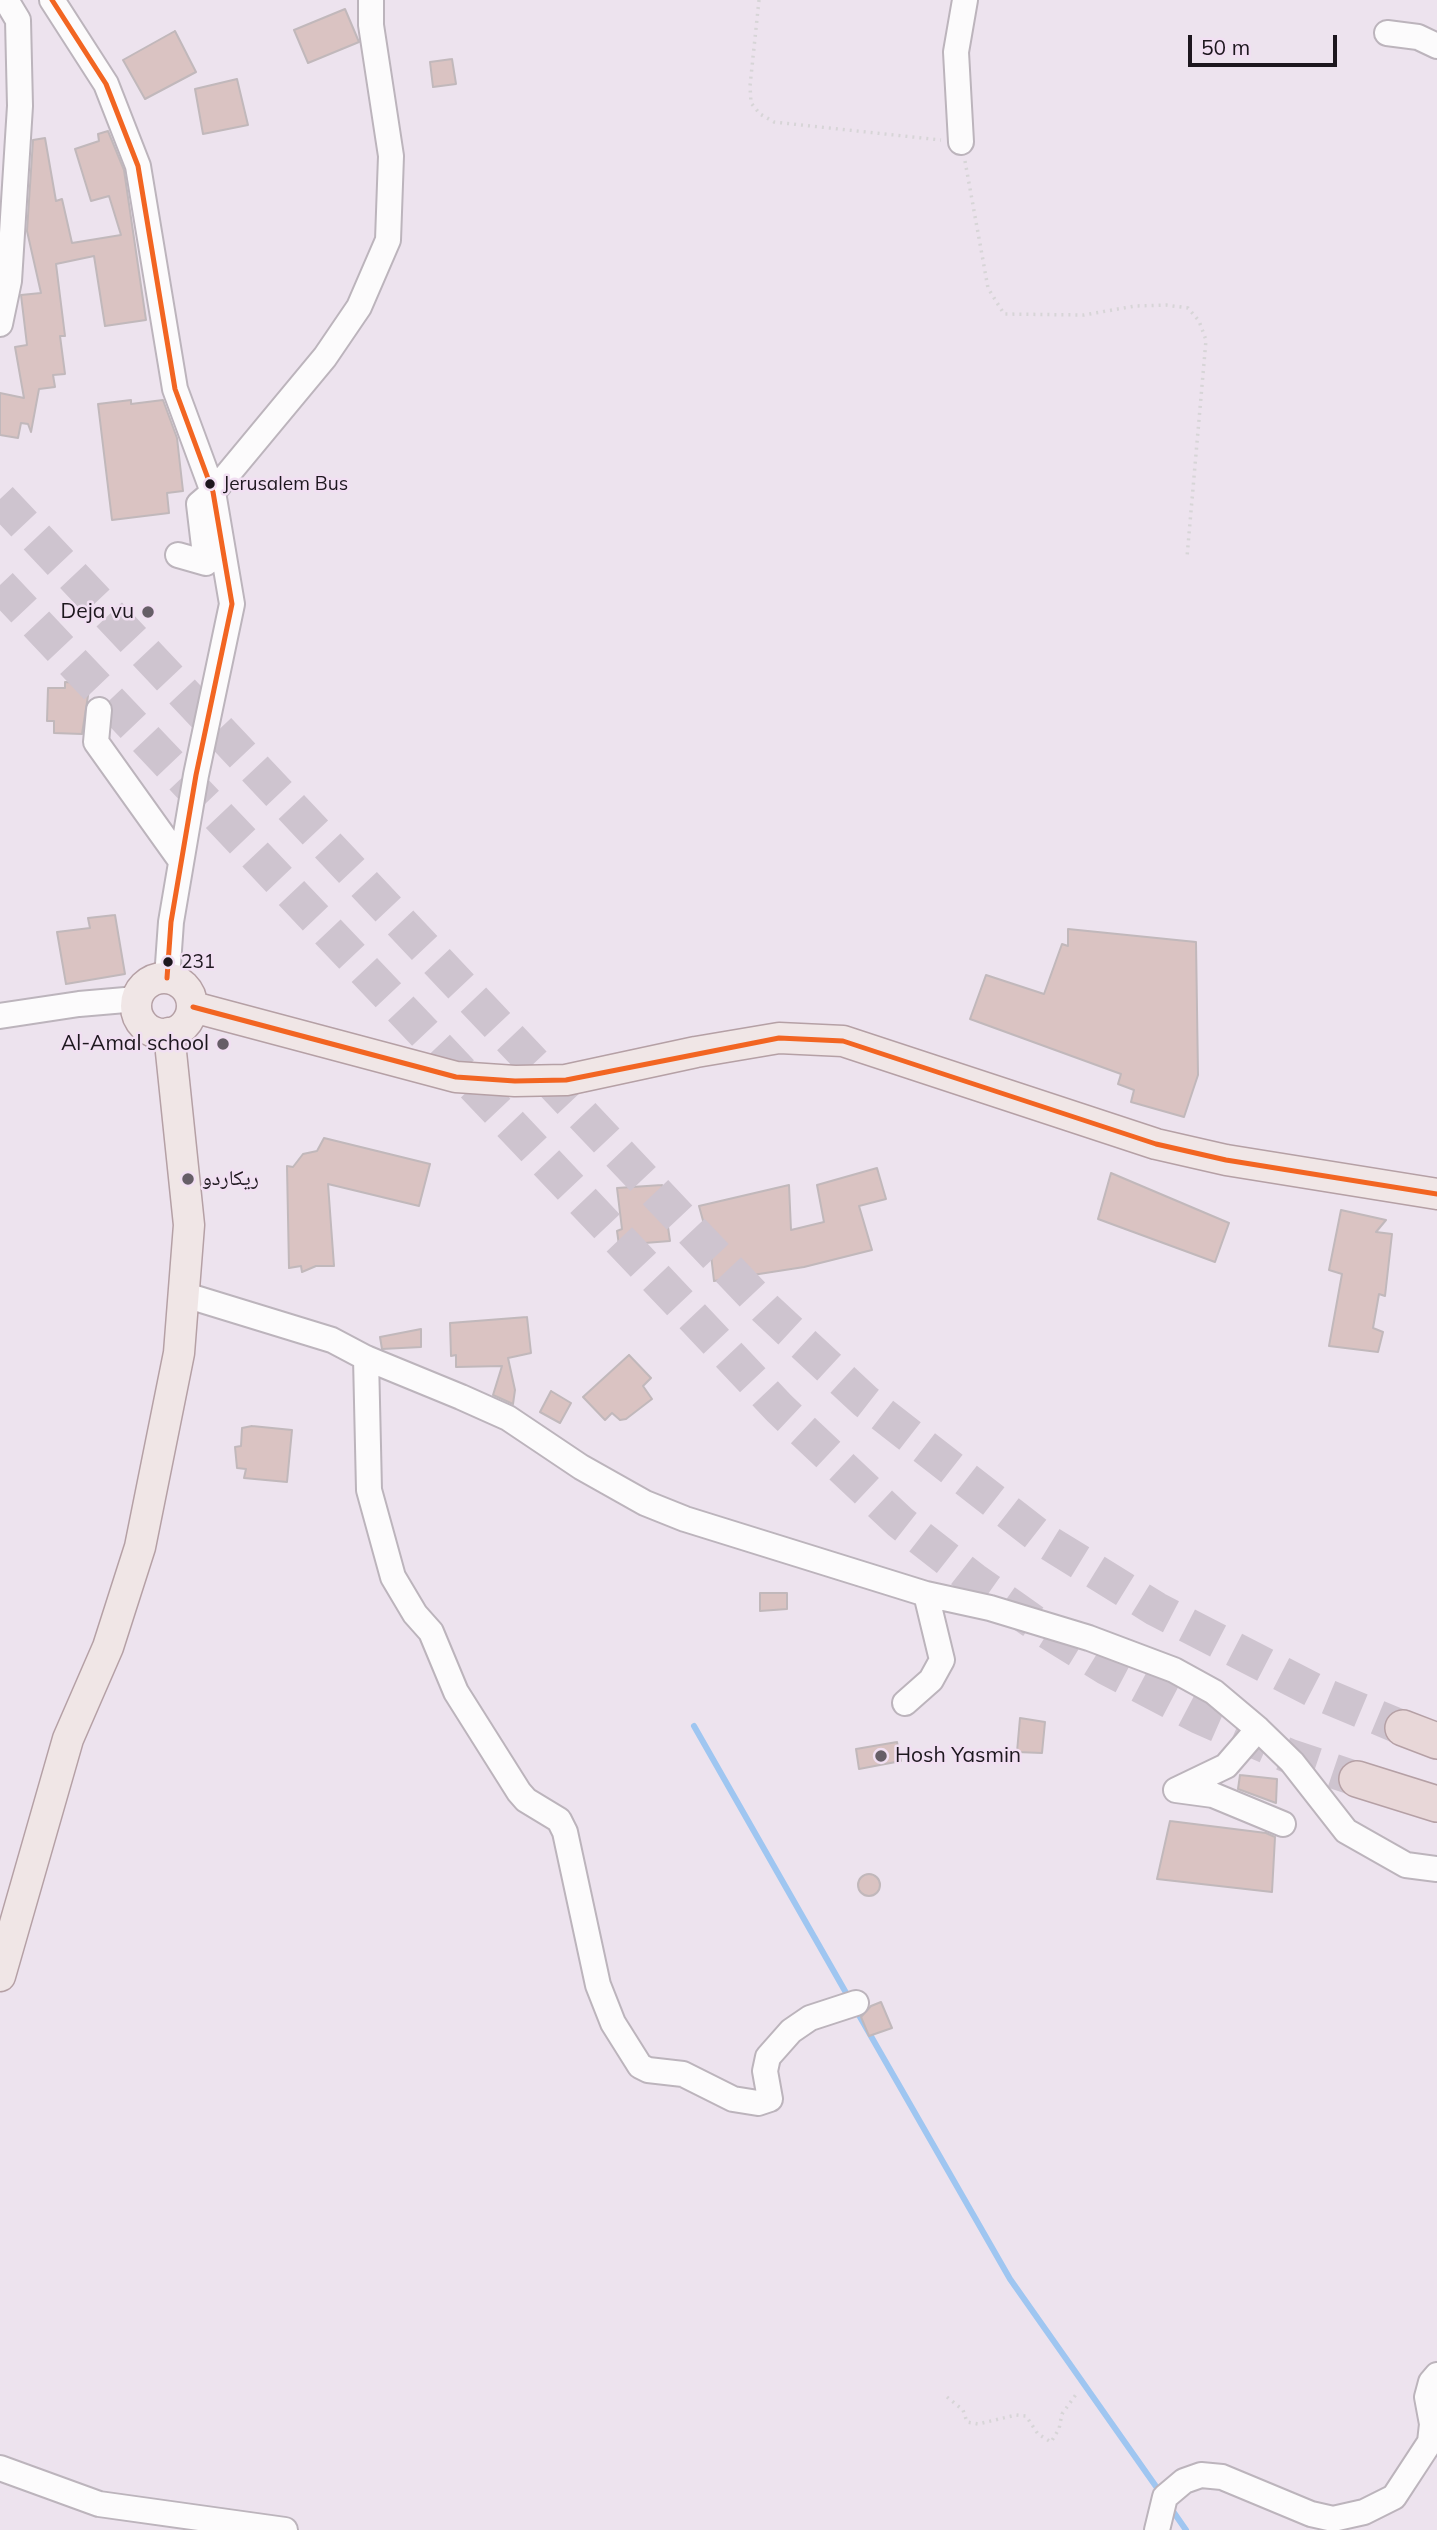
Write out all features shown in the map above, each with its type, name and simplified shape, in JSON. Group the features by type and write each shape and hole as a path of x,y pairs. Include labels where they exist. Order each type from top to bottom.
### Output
{"highway":[{"path":"1403,1728 1437,1741"},
{"path":"1357,1779 1437,1804"}],"main road":[{"path":"167,978 182,984 193,1007 187,1023 169,1034 156,1033 142,1024 136,1008 137,999 145,985 167,978"},
{"path":"193,1007 456,1077 515,1081 566,1080 696,1052 779,1038 843,1041 1156,1144 1226,1160 1437,1194"},
{"path":"0,1976 68,1740 108,1647 139,1547 179,1353 189,1225 169,1034"}],"street":[{"path":"0,324 9,281 20,106 18,20 6,0"},
{"path":"52,0 106,84 138,166 175,389 214,492 232,604 181,861 171,922 167,978"},
{"path":"178,555 206,563 199,504 214,492 325,357 359,307 388,240 391,156 371,25 371,0"},
{"path":"961,142 956,52 965,0"},
{"path":"1387,33 1418,37 1437,46"},
{"path":"99,710 96,741 181,861"},
{"path":"0,1016 79,1004 137,999"},
{"path":"183,1294 332,1340 366,1359 508,1418 581,1467 645,1503 685,1519 926,1594 990,1608 1089,1638 1174,1670 1214,1692 1258,1728 1292,1762 1346,1831 1406,1865 1437,1869"},
{"path":"366,1359 369,1490 393,1577 415,1614 431,1632 456,1692 519,1792 526,1800 559,1820 565,1832 598,1985 612,2023 640,2066 648,2070 683,2074 733,2099 758,2103 770,2099 765,2071 768,2057 790,2031 810,2018 856,2003"},
{"path":"905,1703 931,1680 942,1660 926,1594"},
{"path":"1258,1728 1226,1766 1176,1790 1213,1795 1283,1824"},
{"path":"1157,2530 1165,2497 1184,2481 1200,2475 1222,2477 1311,2514 1333,2518 1364,2512 1394,2497 1430,2442 1432,2424 1427,2397 1431,2382 1437,2375"},
{"path":"0,2468 99,2504 285,2530"}],"path":[{"path":"759,0 750,86 751,103 760,114 774,122 961,142 988,288 1004,314 1084,315 1135,306 1166,305 1188,308 1199,321 1206,340 1187,557"},
{"path":"947,2397 963,2410 967,2422 978,2424 1016,2415 1026,2416 1038,2434 1051,2442 1059,2429 1062,2414 1077,2393"}],"building":[{"path":"345,9 359,42 308,63 294,30"},
{"path":"175,31 196,72 145,99 123,60"},
{"path":"452,59 456,84 433,87 430,62"},
{"path":"237,79 248,125 203,134 195,89"},
{"path":"108,131 124,170 146,320 105,326 94,256 56,264 65,336 60,336 65,374 53,375 55,387 39,389 31,432 28,424 21,423 18,438 0,435 0,393 24,398 15,347 27,345 21,295 41,293 27,231 33,140 45,138 56,201 62,199 72,243 121,235 109,196 91,201 75,149 99,141 98,134"},
{"path":"131,400 131,404 163,400 177,438 183,491 167,493 169,513 112,520 98,404"},
{"path":"65,682 90,683 82,734 54,733 54,721 47,721 48,688 65,688"},
{"path":"115,915 125,974 66,984 57,932 90,928 88,918"},
{"path":"1068,929 1196,942 1198,1075 1184,1117 1131,1102 1134,1090 1118,1084 1121,1074 970,1019 986,975 1044,994 1062,944 1068,946"},
{"path":"324,1138 430,1164 419,1206 328,1184 334,1266 316,1266 302,1272 301,1266 289,1268 287,1166 293,1167 303,1154 317,1151"},
{"path":"877,1168 886,1199 859,1206 872,1250 804,1267 714,1281 710,1246 699,1206 789,1185 791,1230 824,1222 817,1185"},
{"path":"1111,1173 1229,1223 1215,1262 1098,1219"},
{"path":"662,1185 670,1241 619,1245 617,1231 622,1229 617,1188"},
{"path":"1341,1210 1386,1220 1376,1232 1392,1234 1385,1296 1379,1294 1373,1328 1383,1332 1378,1352 1329,1346 1342,1274 1329,1270"},
{"path":"527,1317 531,1353 508,1358 515,1390 513,1404 493,1395 502,1366 456,1367 456,1355 451,1356 450,1323"},
{"path":"421,1329 421,1347 382,1349 380,1337"},
{"path":"629,1355 651,1378 643,1386 652,1399 626,1419 620,1420 612,1413 605,1420 583,1397"},
{"path":"551,1391 571,1403 560,1423 540,1412"},
{"path":"252,1426 292,1430 287,1482 244,1478 246,1469 237,1468 235,1447 241,1446 242,1428"},
{"path":"760,1593 787,1593 787,1609 760,1611"},
{"path":"1020,1718 1045,1722 1042,1753 1017,1752"},
{"path":"897,1742 901,1761 859,1769 856,1749"},
{"path":"1240,1775 1277,1779 1276,1803 1238,1789"},
{"path":"1170,1821 1266,1833 1275,1837 1272,1892 1157,1879"},
{"path":"869,1874 877,1877 880,1885 877,1893 869,1896 861,1893 858,1885 861,1877"},
{"path":"881,2002 892,2028 869,2036 861,2017 871,2006"}],"waterway":[{"path":"694,1726 849,1998"},
{"path":"856,2010 1010,2279 1162,2495"},
{"path":"1170,2507 1186,2530"}],"tunnel":[{"path":"0,499 766,1309 865,1401 1044,1540 1156,1609 1321,1694 1403,1728"},
{"path":"0,585 779,1408 900,1522 974,1580 1045,1630 1107,1668 1200,1717 1289,1756 1357,1779"}],"transit line":[{"path":"52,0 106,84 138,166 175,389 213,492 232,604 196,775 171,922 167,978"},
{"path":"193,1007 456,1077 515,1081 566,1080 779,1038 843,1041 1156,1144 1226,1160 1437,1194"}],"place":[{"name":"Jerusalem Bus","path":"210,484"},
{"name":"Deja vu","path":"148,612"},
{"name":"231","path":"168,962"},
{"name":"Al-Amal school","path":"223,1044"},
{"name":"ريكاردو","path":"188,1179"},
{"name":"Hosh Yasmin","path":"881,1756"}]}
